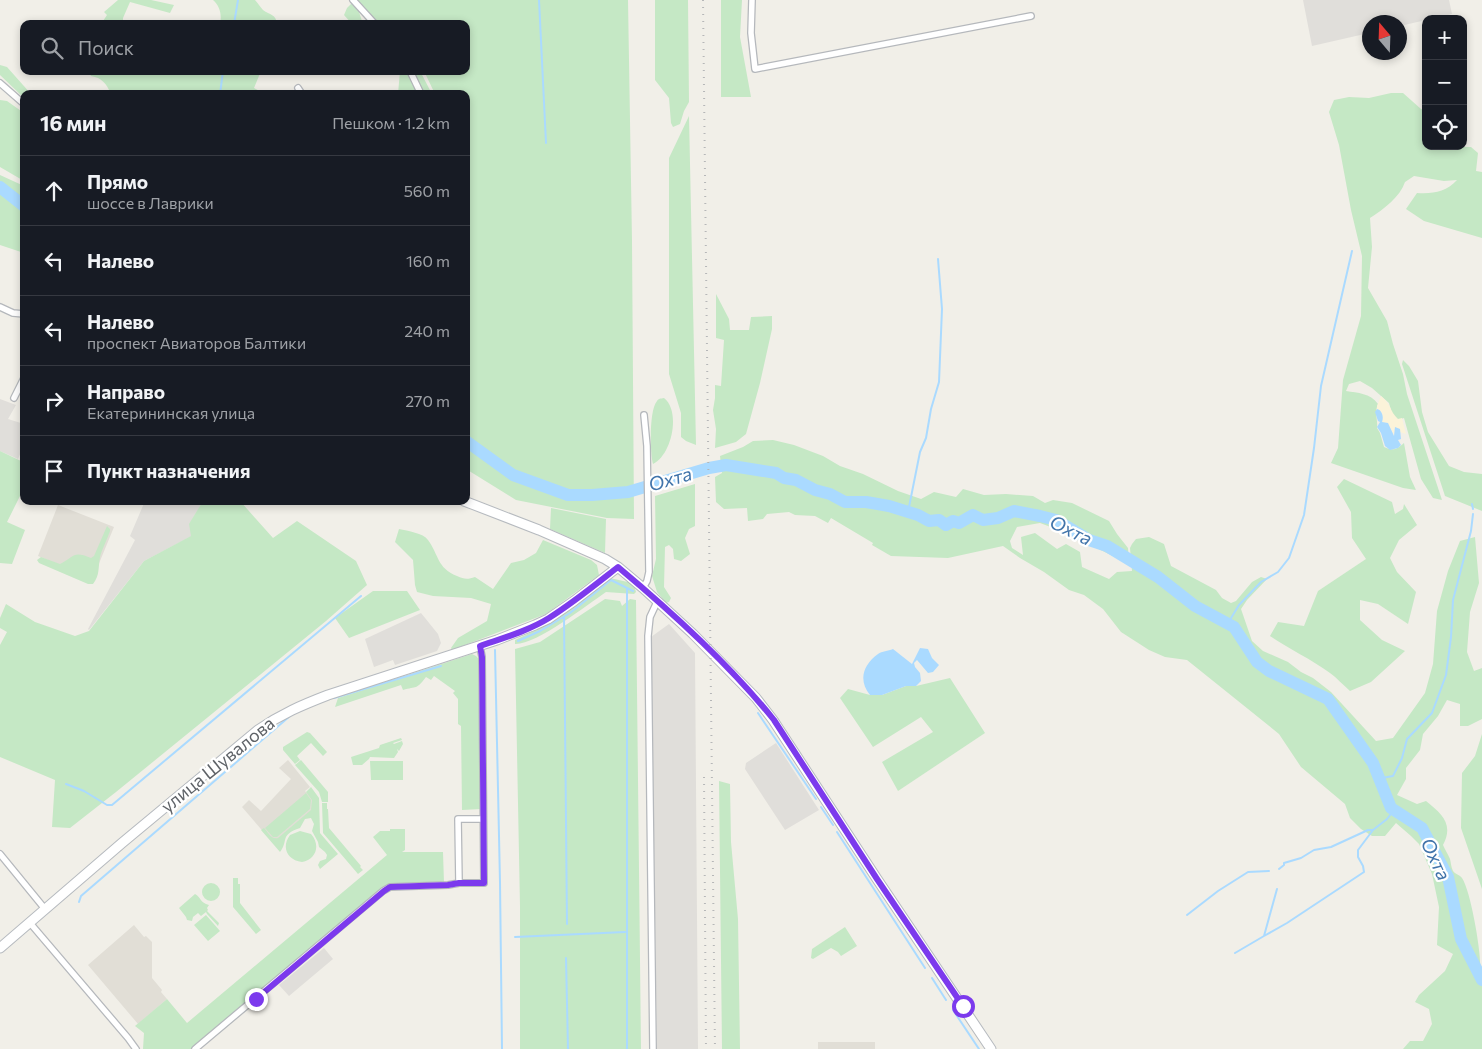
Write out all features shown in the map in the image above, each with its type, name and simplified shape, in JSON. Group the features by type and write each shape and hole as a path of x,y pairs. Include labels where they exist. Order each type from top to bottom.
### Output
{"street":[{"path":"354,0 372,20"},
{"path":"752,0 751,33 755,69 1031,16"},
{"path":"412,75 419,90"},
{"path":"0,82 20,100"},
{"path":"0,307 13,313 20,314"},
{"path":"14,398 20,386"},
{"path":"643,588 649,572 647,446 644,415"},
{"path":"470,503 539,530 597,555 618,567 693,634 745,686 774,720 877,879 991,1049"},
{"name":"улица Шувалова","path":"0,948 196,781 258,730 275,719 302,705 480,646 548,619 574,602 618,567"},
{"path":"653,1049 648,636 650,617 657,602"},
{"path":"194,1049 390,887 484,883 482,657 480,646"},
{"path":"459,883 458,819 483,819"},
{"path":"0,854 45,909"},
{"path":"30,923 136,1049"}],"shaded area":[{"path":"1303,0 1449,0 1452,14 1422,15 1422,21 1407,24 1407,15 1362,15 1362,35 1312,46"},
{"path":"0,399 16,405 8,419 20,423 20,454 18,459 0,451"},
{"path":"58,505 114,527 93,578 38,556"},
{"path":"143,505 201,505 190,524 192,536 144,561 89,630 135,540 130,536"},
{"path":"421,613 438,634 441,643 437,651 395,665 393,660 374,667 365,639"},
{"path":"669,624 695,653 698,1049 657,1049 651,637"},
{"path":"776,743 819,810 785,830 745,769 746,763"},
{"path":"288,760 310,787 305,791 312,798 312,810 273,843 242,807 249,800 261,811 291,779 279,768"},
{"path":"134,925 144,937 146,936 152,942 152,978 167,999 138,1024 88,965"},
{"path":"324,948 333,959 289,996 279,985"},
{"path":"818,1042 875,1042 875,1049 818,1049"}],"green space":[{"path":"118,0 151,0 174,5 170,13 130,2 123,20 104,20 107,15 104,12"},
{"path":"213,0 255,0 263,10 274,16 276,20 221,20 220,11"},
{"path":"355,0 628,0 634,519 607,518 516,500 470,471 470,90 433,90 426,75 470,75 470,20 373,20 362,6 359,12 362,20 348,20 344,15 347,8"},
{"path":"655,0 688,0 689,102 680,124 673,127 669,98 655,80"},
{"path":"721,0 742,0 740,37 751,97 721,97"},
{"path":"0,65 7,67 27,90 20,90 20,94 0,75"},
{"path":"259,75 254,88 258,90 109,90 98,78 91,76"},
{"path":"400,75 422,75 430,90 398,90"},
{"path":"1391,93 1403,93 1422,109 1422,150 1467,150 1467,147 1471,147 1478,153 1476,171 1482,172 1482,238 1424,221 1406,209 1417,193 1439,191 1457,180 1444,181 1414,176 1405,182 1391,202 1370,218 1372,247 1368,288 1387,321 1407,394 1442,500 1433,498 1421,479 1404,418 1398,420 1392,414 1389,403 1372,388 1360,381 1349,384 1346,391 1368,396 1378,404 1376,410 1377,428 1384,447 1394,449 1404,443 1410,477 1416,490 1403,488 1331,463 1338,448 1343,380 1361,316 1362,256 1339,145 1329,112 1334,100 1349,97 1369,98"},
{"path":"0,100 7,101 20,110 20,179 0,167"},
{"path":"689,116 696,445 681,437 681,413 669,374 669,158"},
{"path":"0,175 20,184 20,252 0,245"},
{"path":"716,294 729,319 730,330 749,330 751,317 772,316 772,329 746,434 736,442 715,448 716,429 713,410 715,385 721,386 724,340 716,338"},
{"path":"1403,360 1418,381 1422,412 1428,432 1449,466 1464,472 1482,474 1482,511 1445,496 1402,364"},
{"path":"664,398 669,404 672,413 672,432 665,452 653,464 651,422 654,406 658,400"},
{"path":"773,440 794,445 823,456 840,466 921,499 934,492 956,497 963,489 984,495 1033,496 1045,503 1053,500 1072,503 1109,521 1128,548 1129,561 1123,561 1064,532 1040,523 1017,527 1010,541 1012,548 1023,555 1021,537 1035,533 1057,549 1066,544 1080,552 1082,567 1109,579 1117,572 1132,571 1130,548 1132,544 1136,539 1149,537 1164,544 1171,566 1216,590 1222,598 1231,603 1236,601 1252,582 1261,577 1267,579 1241,609 1252,641 1263,651 1288,662 1331,692 1376,741 1393,738 1425,693 1433,664 1437,611 1448,571 1460,541 1475,537 1479,583 1470,612 1467,652 1474,671 1482,668 1482,719 1468,726 1460,726 1460,704 1447,700 1438,716 1423,734 1420,750 1406,768 1406,779 1397,795 1417,804 1426,801 1437,810 1447,825 1446,838 1443,845 1450,859 1453,871 1461,877 1465,885 1478,938 1480,969 1482,970 1482,1049 1403,1049 1410,1041 1423,1041 1432,1024 1429,1009 1415,1002 1419,995 1445,971 1453,954 1437,945 1439,907 1432,874 1419,844 1396,823 1385,836 1372,836 1361,829 1350,818 1345,804 1301,767 1279,734 1187,660 1165,657 1149,650 1121,632 1103,609 1084,595 1069,590 1003,546 948,558 891,556 831,518 828,523 815,516 795,515 789,512 767,514 763,519 748,521 747,508 724,509 716,502 715,477 722,473 720,456 753,441"},
{"path":"0,451 20,461 20,496 7,522 25,530 12,564 0,563"},
{"path":"1344,479 1392,502 1395,514 1403,509 1404,504 1417,525 1399,540 1390,558 1397,572 1416,592 1408,624 1378,604 1360,600 1360,620 1382,640 1405,651 1371,682 1350,691 1323,668 1270,636 1278,622 1304,626 1318,591 1366,559 1352,538 1351,512 1337,487"},
{"path":"695,484 695,526 689,529 685,538 690,554 681,561 674,559 673,549 669,545 665,547 664,587 671,598 666,603 657,592 652,576 656,559 655,496"},
{"path":"201,505 244,505 273,538 297,521 356,561 367,585 326,621 70,828 52,827 55,780 0,757 0,645 7,632 0,628 0,618 6,604 35,622 75,636 89,631 144,561 191,536 189,524"},
{"path":"551,508 606,519 605,553 550,529"},
{"path":"107,526 110,531 100,557 98,574 93,584 88,584 39,563 37,560 41,557 60,564 77,555 91,558 94,556"},
{"path":"399,529 426,538 439,561 450,573 470,579 475,577 493,589 511,563 524,560 536,553 543,540 591,560 597,565 599,575 546,614 452,650 451,648 458,638 487,621 491,604 471,598 433,596 417,592 413,560 395,542"},
{"path":"610,578 632,583 636,592 634,594 606,592 548,631 524,643 515,644 515,640 548,624"},
{"path":"373,591 407,591 420,610 349,638 335,618"},
{"path":"605,599 620,601 622,606 630,599 636,600 641,1049 520,1049 520,906 515,649 540,642"},
{"path":"472,654 478,658 481,809 462,810 461,726 458,724 458,699 453,693 455,691 434,676 431,680 426,677 416,687 403,690 401,685 335,707 338,698"},
{"path":"950,678 985,733 898,791 882,762 933,732 921,717 873,747 840,698 848,689 870,695 882,695 906,686 916,686"},
{"path":"307,732 327,752 323,756 311,743 297,756 300,760 295,764 283,750 283,747"},
{"path":"1482,734 1482,889 1461,828 1462,773 1475,756"},
{"path":"401,738 402,740 393,743 402,741 403,744 399,751 397,749 398,752 394,758 370,757 362,765 353,765 351,757 379,748 380,745"},
{"path":"301,760 328,792 328,802 322,802 319,792 295,765"},
{"path":"370,761 403,761 403,780 371,780"},
{"path":"719,781 730,784 731,842 738,919 740,1049 722,1049"},
{"path":"311,787 319,798 320,833 338,854 320,869 318,865 320,861 326,859 327,855 319,847 312,831 314,824 311,818 305,819 300,828 289,833 280,852 261,830 264,828 272,837 278,838 311,810 312,800 306,792"},
{"path":"306,793 311,800 310,809 277,837 273,837 265,828"},
{"path":"322,803 327,803 329,828 361,866 363,870 358,874 323,833"},
{"path":"390,829 405,829 405,850 402,852 443,852 444,883 387,885 191,1049 143,1049 144,1033 135,1026 167,999 187,1023 387,855 373,837 380,831 390,831"},
{"path":"300,831 311,834 316,843 314,855 307,861 302,862 289,856 286,848 290,835"},
{"path":"233,878 238,878 238,884 240,884 240,903 261,930 256,934 233,907"},
{"path":"207,883 215,883 220,888 218,899 207,901 202,896 202,888"},
{"path":"195,894 204,903 209,905 207,911 219,923 218,926 206,912 201,916 198,913 193,917 192,921 187,920 179,908"},
{"path":"206,915 220,931 208,941 194,925"},
{"path":"845,927 857,946 841,956 831,948 813,959 811,958 812,949"}],"sand":[{"path":"1381,396 1398,419 1402,418 1406,434 1400,432 1400,429 1394,429 1395,436 1390,427 1382,422 1381,413 1377,409"}],"water":[{"path":"1377,409 1382,414 1382,422 1388,423 1394,436 1395,427 1400,429 1401,439 1398,440 1401,445 1398,448 1390,450 1385,446 1377,427 1380,422 1375,412"},
{"path":"920,648 928,649 932,658 939,665 933,672 928,673 917,660 914,663 920,673 921,681 916,686 906,686 882,695 870,695 863,678 866,668 873,658 880,653 893,649 912,664"}],"waterway":[{"path":"235,20 238,0"},
{"path":"539,0 546,143"},
{"path":"221,90 222,75"},
{"name":"Охта","path":"0,187 20,203"},
{"path":"1228,623 1239,605 1261,582 1278,572 1289,558 1304,515 1321,386 1352,251"},
{"path":"908,512 920,452 926,438 931,409 939,382 942,309 938,259"},
{"name":"Охта","path":"470,444 513,475 568,495 628,492 709,468 726,465 776,473 784,478 796,480 815,490 830,494 845,502 866,502 889,506 918,515 929,521 939,520 946,525 953,521 959,523 973,515 983,520 998,518 1014,511 1040,516 1056,520 1089,540 1107,546 1158,577 1195,606 1234,627 1257,662 1269,671 1328,699 1373,763 1391,808 1422,828 1448,877 1461,939 1482,980"},
{"path":"1472,504 1473,509"},
{"path":"1376,772 1382,778 1393,776 1402,758 1407,739 1432,713 1446,675 1453,600 1471,531 1473,514"},
{"path":"518,641 540,631 570,613 611,580 633,591"},
{"path":"627,588 627,1049"},
{"path":"66,784 84,791 107,805 112,805 361,596"},
{"path":"564,617 567,924"},
{"path":"495,650 502,1049"},
{"path":"334,698 441,666"},
{"path":"758,713 816,799"},
{"path":"79,902 81,896 290,716"},
{"path":"821,807 833,825"},
{"path":"1264,936 1364,872 1358,857 1358,850 1373,830 1387,819 1394,810"},
{"path":"1279,869 1284,863 1301,858 1314,850 1331,847 1368,830 1373,830"},
{"path":"837,832 925,968"},
{"path":"1187,915 1218,891 1248,872 1269,871"},
{"path":"1235,953 1264,936 1277,889"},
{"path":"515,937 625,932"},
{"path":"566,958 568,1049"},
{"path":"932,978 946,1000"},
{"path":"953,1010 979,1049"}],"railway":[{"path":"703,0 715,1049"},
{"path":"704,777 706,1049"}],"route":[{"path":"256,999 390,887 484,883 482,657 480,646 548,619 574,602 618,567 693,634 756,698 774,720 877,879 963,1006"}]}
